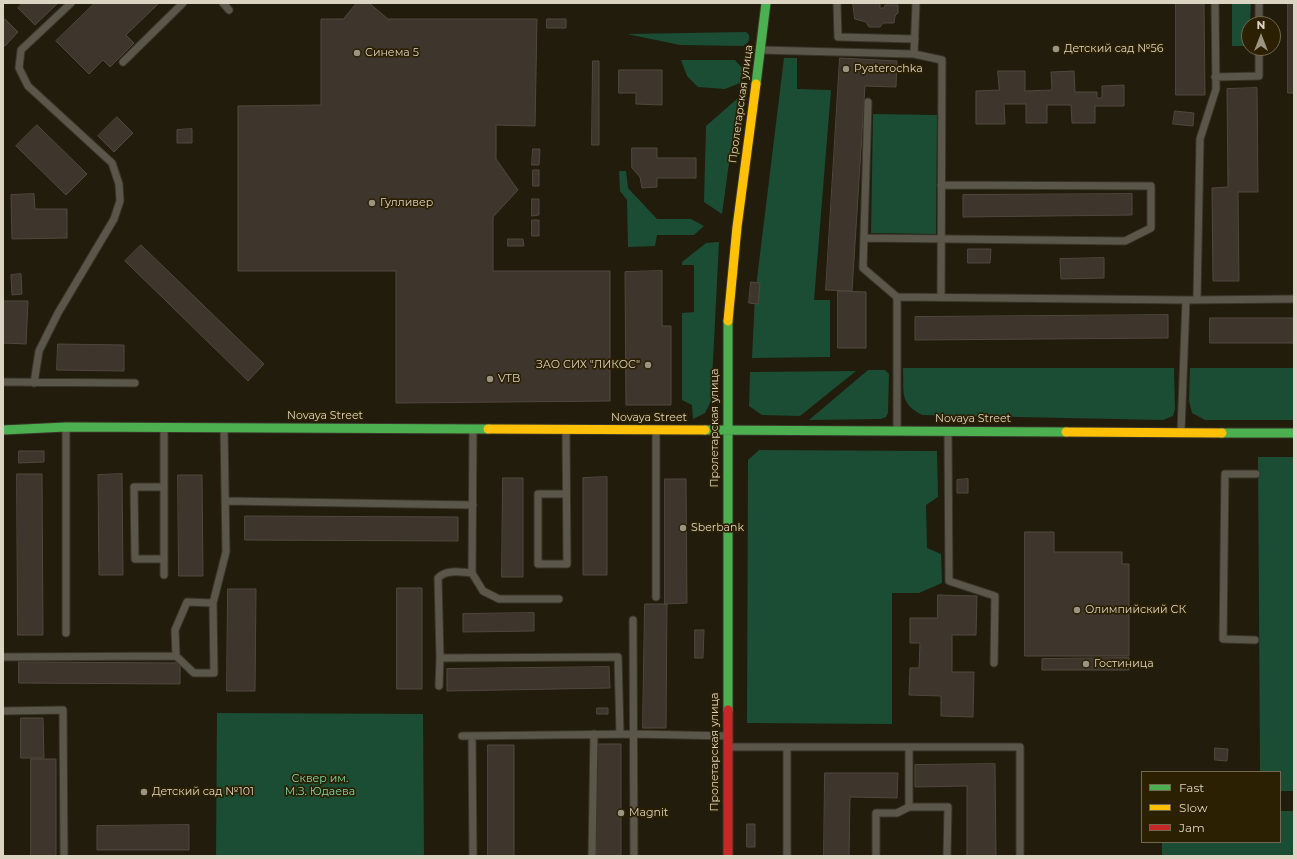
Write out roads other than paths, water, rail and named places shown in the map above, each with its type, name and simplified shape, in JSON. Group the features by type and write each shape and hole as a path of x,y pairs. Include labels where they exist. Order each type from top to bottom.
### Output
{"main road":[{"name":"Пролетарская улица","path":"728,856 727,329 737,227 766,3"},
{"name":"Novaya Street","path":"3,430 66,427 1294,433"}],"lane":[{"path":"34,383 39,351 58,313 114,219 120,201 119,184 112,164 28,86 19,68 21,50 71,3"},
{"path":"123,62 183,3"},
{"path":"223,3 228,10"},
{"path":"837,3 838,38 915,39"},
{"path":"914,54 916,3"},
{"path":"1197,299 1200,139 1216,89 1215,3"},
{"path":"1259,16 1260,3"},
{"path":"760,50 914,54 942,60 941,297"},
{"path":"1215,77 1259,76 1259,56"},
{"path":"868,102 863,268 897,297 1186,300 1294,299"},
{"path":"864,238 1125,241 1151,228 1151,186 941,185"},
{"path":"897,297 897,431"},
{"path":"1181,432 1186,300"},
{"path":"3,382 135,383"},
{"path":"66,427 66,633"},
{"path":"164,428 164,575"},
{"path":"3,657 176,656 194,673 214,673 213,603 226,552 224,428"},
{"path":"566,429 567,564 538,564 538,494 566,494"},
{"path":"473,430 472,573 483,591 499,599 559,599"},
{"path":"656,430 656,597"},
{"path":"948,432 949,581 994,596 994,663"},
{"path":"1255,640 1223,640 1225,474 1256,474"},
{"path":"164,487 134,487 135,559 164,559"},
{"path":"225,501 473,505"},
{"path":"439,686 440,658 438,578 442,574 449,572 472,573"},
{"path":"176,656 175,630 187,602 213,603"},
{"path":"633,620 635,734 634,856"},
{"path":"440,658 618,658 620,734"},
{"path":"3,711 63,710 64,856"},
{"path":"592,856 594,734"},
{"path":"462,736 635,734 727,736"},
{"path":"472,736 473,856"},
{"path":"727,747 1020,747 1020,856"},
{"path":"787,747 787,856"},
{"path":"909,747 909,806"},
{"path":"876,856 876,813 898,813 909,806 948,806 948,856"}],"place":[{"name":"Детский сад №56","path":"1056,49"},
{"name":"Синема 5","path":"357,53"},
{"name":"Pyaterochka","path":"846,69"},
{"name":"Гулливер","path":"372,203"},
{"name":"ЗАО СИХ \"ЛИКОС\"","path":"648,365"},
{"name":"VTB","path":"490,379"},
{"name":"Sberbank","path":"683,528"},
{"name":"Олимпийский СК","path":"1077,610"},
{"name":"Гостиница","path":"1086,664"},
{"name":"Детский сад №101","path":"144,792"},
{"name":"Magnit","path":"621,813"}],"park label":[{"name":"Сквер им. М.З. Юдаева","path":"320,785"}]}
